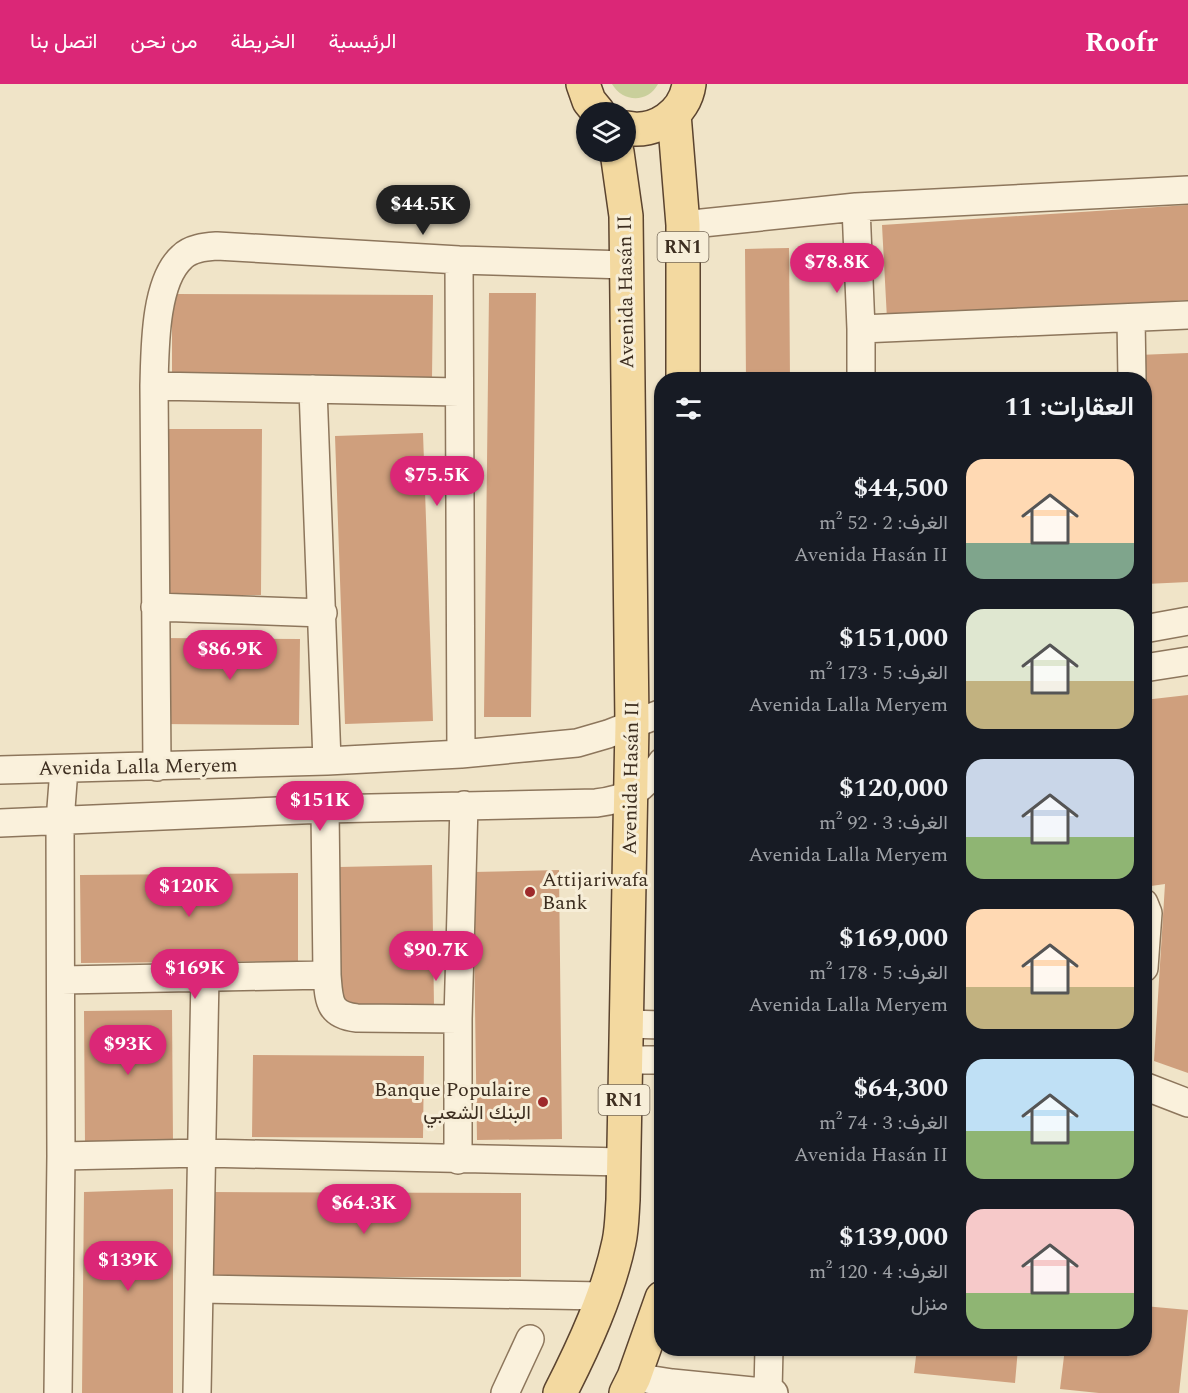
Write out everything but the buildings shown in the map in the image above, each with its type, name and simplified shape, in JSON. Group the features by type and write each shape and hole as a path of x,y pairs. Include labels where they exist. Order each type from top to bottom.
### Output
{"main road":[{"path":"636,129 645,129 661,123 674,114 683,102 689,84"},
{"name":"RN1","path":"674,114 683,225 682,372"},
{"name":"Avenida Hasán II","path":"560,1393 583,1345 602,1296 619,1241 624,1162 630,795 647,718 626,216 618,162"},
{"path":"630,1385 654,1320"}],"street":[{"path":"683,225 856,207 1188,190"},
{"path":"856,207 861,372"},
{"path":"157,767 154,386 157,326 167,276 182,256 197,248 217,246 459,260 627,265"},
{"path":"459,260 460,754"},
{"path":"861,329 1188,315"},
{"path":"1131,318 1132,372"},
{"path":"154,386 459,392"},
{"path":"313,389 327,761"},
{"path":"155,607 323,613"},
{"path":"1152,628 1188,621"},
{"path":"1152,667 1188,661"},
{"name":"Avenida Lalla Meryem","path":"0,770 157,767 460,754 578,743 647,718"},
{"path":"58,1393 62,980 60,821 64,769"},
{"path":"0,823 325,809 596,803 630,795 644,786 654,773"},
{"path":"458,1160 458,1019 464,805"},
{"path":"325,809 327,975 329,1000 333,1008 347,1017 458,1019"},
{"path":"62,980 327,975"},
{"path":"197,1393 205,977"},
{"path":"627,1024 654,1025"},
{"path":"626,1060 654,1060"},
{"path":"1152,1089 1188,1103"},
{"path":"61,1156 203,1153 624,1162"},
{"path":"200,1289 602,1296"},
{"path":"505,1393 530,1339"},
{"path":"630,1385 672,1383 771,1393 769,1356"}],"green space":[{"path":"612,84 658,84 648,95 635,98 622,95"}],"place":[{"name":"Attijariwafa Bank","path":"530,892"},
{"name":"Banque Populaire البنك الشعبي","path":"543,1102"}]}
